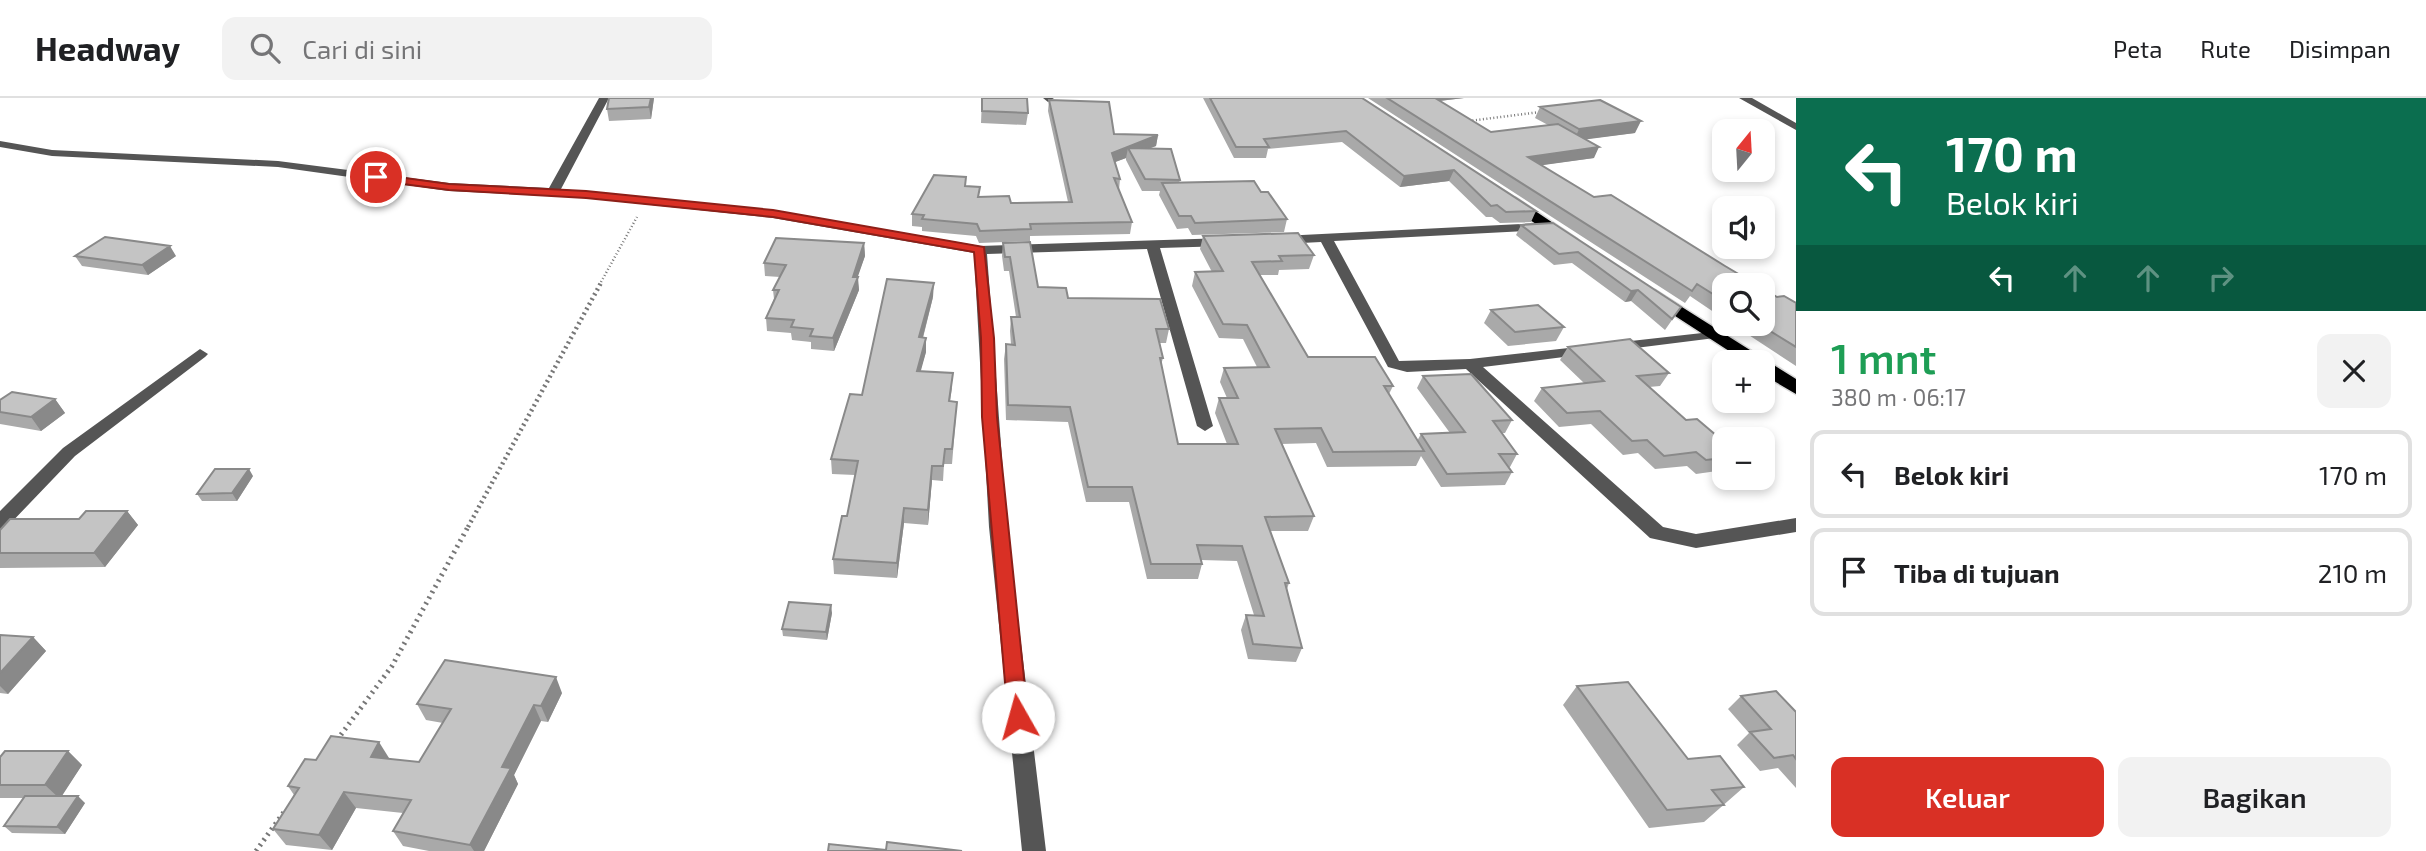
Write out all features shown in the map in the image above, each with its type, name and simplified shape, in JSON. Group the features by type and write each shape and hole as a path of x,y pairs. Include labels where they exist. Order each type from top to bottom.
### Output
{"highway":[{"path":"1494,190 1584,248"},
{"path":"1638,284 1712,332"},
{"path":"1718,336 1739,350"},
{"path":"1775,374 1796,388"}],"street":[{"path":"553,192 604,98"},
{"path":"1744,98 1796,127"},
{"path":"0,145 52,153 278,164 449,187 553,192 773,214 980,250 1326,239 1551,227"},
{"path":"1326,239 1393,363 1407,367 1470,364 1712,334"},
{"path":"1152,244 1205,426"},
{"path":"980,250 988,338 989,417 1009,636 1034,851"},
{"path":"0,522 69,452 201,354"},
{"path":"1470,364 1657,533 1696,541 1796,525"}],"path":[{"path":"1468,122 1546,111"},
{"path":"336,742 392,666 646,201"},
{"path":"256,851 288,807"}],"building":[{"path":"609,98 651,98 649,107 607,109"},
{"path":"982,98 1027,98 1028,113 982,111"},
{"path":"1210,98 1362,98 1536,211 1506,212 1497,205 1491,206 1454,170 1404,176 1346,131 1264,139 1269,147 1236,147"},
{"path":"1387,98 1435,98 1491,132 1558,124 1599,147 1528,157 1594,197 1611,195 1737,273 1712,273 1712,293 1697,284 1692,291"},
{"path":"1049,100 1109,102 1114,134 1158,135 1112,153 1120,179 1114,178 1132,222 1030,224 1031,229 980,231 977,224 922,219 924,215 912,214 934,175 966,177 965,186 980,187 978,197 1009,196 1011,203 1072,202"},
{"path":"1600,100 1641,121 1579,129 1540,107"},
{"path":"1128,148 1171,149 1180,180 1145,179"},
{"path":"1254,181 1261,192 1268,192 1287,219 1195,223 1191,216 1179,216 1162,183"},
{"path":"1553,223 1681,307 1672,319 1638,290 1631,291 1578,252 1559,254 1521,225"},
{"path":"1298,233 1314,255 1279,256 1282,261 1252,262 1308,357 1375,357 1393,386 1384,386 1424,451 1333,452 1321,428 1275,429 1314,516 1265,517 1289,583 1285,583 1302,648 1253,644 1246,615 1264,616 1242,546 1197,545 1202,564 1151,564 1132,487 1088,487 1070,407 1008,405 1006,344 1015,345 1011,317 1020,317 1010,257 1005,257 1003,243 1030,242 1038,287 1066,288 1068,298 1160,299 1169,329 1156,329 1178,444 1238,444 1219,398 1238,398 1224,368 1269,367 1247,325 1223,324 1195,272 1223,271 1203,236"},
{"path":"105,237 170,246 142,265 75,256"},
{"path":"776,238 864,243 853,277 858,277 833,338 810,336 813,329 791,327 794,320 766,318 779,290 773,290 786,265 764,263"},
{"path":"887,279 934,283 919,337 926,338 917,371 953,373 949,401 957,402 952,449 945,449 943,466 932,466 928,510 904,508 897,563 833,559 842,516 847,516 858,461 831,459 850,394 862,395"},
{"path":"1775,296 1784,296 1796,303 1796,347 1775,334"},
{"path":"1538,305 1564,327 1515,332 1491,310"},
{"path":"1630,339 1669,373 1637,376 1686,420 1697,419 1712,432 1712,459 1706,460 1696,452 1664,456 1647,440 1632,441 1600,411 1567,413 1542,388 1604,381 1568,347"},
{"path":"1471,374 1512,420 1493,421 1517,454 1499,454 1512,472 1447,474 1421,434 1465,432 1423,376"},
{"path":"12,392 55,399 31,417 0,412 0,400"},
{"path":"215,469 249,469 232,493 197,494"},
{"path":"86,511 127,511 94,553 0,553 0,530 10,519 79,519"},
{"path":"789,602 831,605 826,632 782,629"},
{"path":"0,635 33,637 0,673"},
{"path":"445,660 556,677 541,706 534,705 502,767 511,768 470,845 393,831 411,800 344,792 319,835 273,829 299,788 288,786 305,759 316,760 331,736 379,742 371,757 419,762 451,709 417,704"},
{"path":"1628,682 1688,759 1720,756 1744,787 1712,790 1724,805 1667,810 1577,686"},
{"path":"1776,691 1796,712 1796,759 1793,755 1774,758 1750,732 1771,729 1741,696"},
{"path":"5,751 68,751 45,785 0,785 0,757"},
{"path":"25,796 78,796 57,827 4,826"},
{"path":"887,842 962,851 828,851 829,844 886,850"}],"route":[{"path":"376,177 449,187 586,194 773,214 980,250 988,338 989,417 1018,717"}]}
